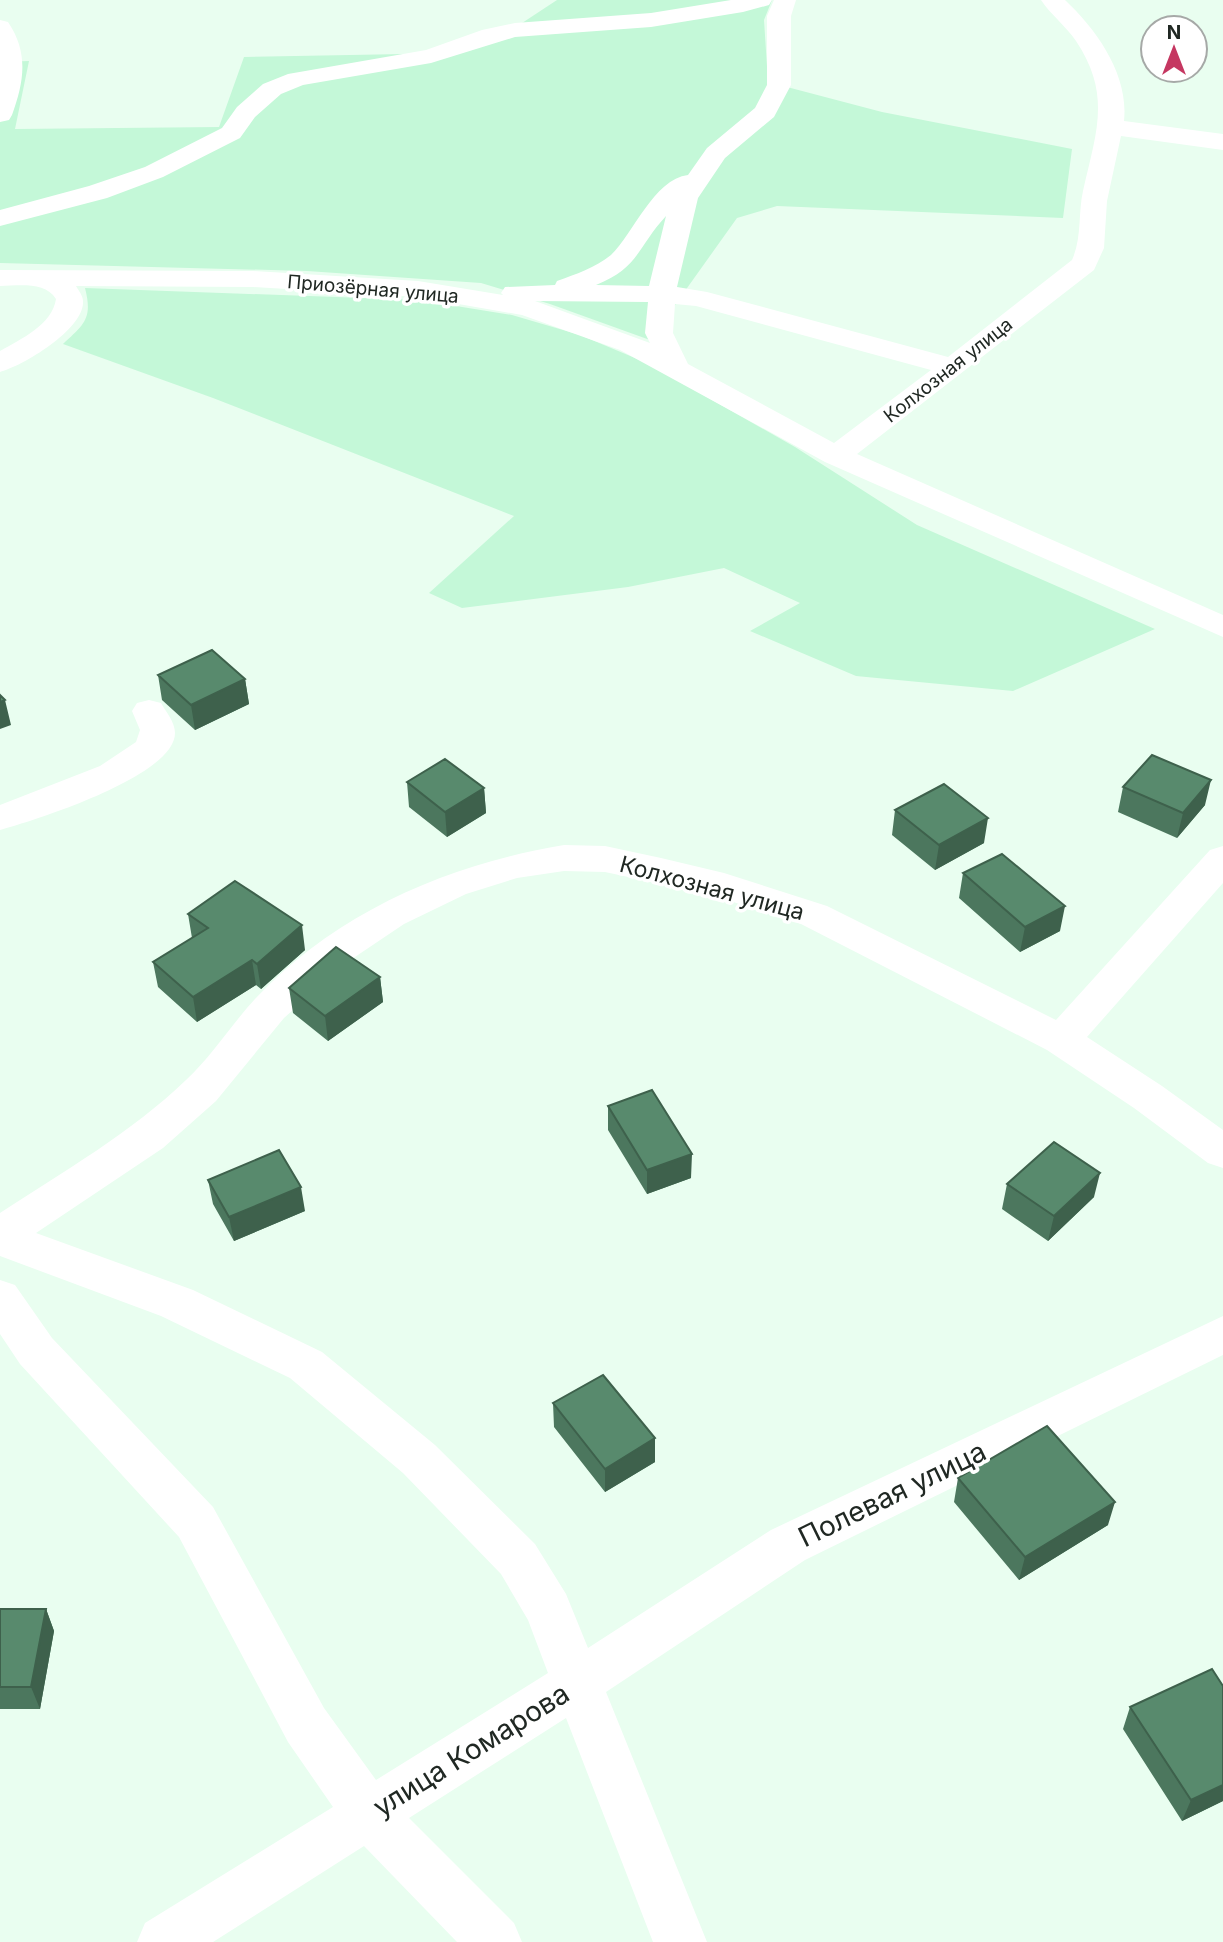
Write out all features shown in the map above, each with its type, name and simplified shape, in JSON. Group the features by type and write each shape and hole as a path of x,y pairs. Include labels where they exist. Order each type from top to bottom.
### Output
{"street":[{"path":"0,218 98,192 155,172 231,133 246,112 272,89 297,79 431,56 490,35 515,30 651,20 761,0"},
{"path":"676,369 659,333 662,294 685,198 716,153 765,112 779,85 779,16 785,0"},
{"name":"Колхозная улица","path":"836,456 1084,264 1092,249 1093,204 1110,127 1112,95 1098,60 1079,30 1052,0"},
{"path":"0,27 14,64 13,79 0,115"},
{"path":"1110,127 1223,142"},
{"path":"548,293 587,281 614,266 639,239 654,213 669,196 707,166"},
{"name":"Приозёрная улица","path":"0,278 253,279 418,289 528,308 630,344 836,456"},
{"path":"0,363 49,333 66,315 69,299 64,289 43,278"},
{"path":"418,289 662,294 697,298 952,367"},
{"path":"836,456 1223,627"},
{"path":"0,818 98,781 130,765 149,751 157,737 157,728 149,711"},
{"name":"Колхозная улица","path":"0,1236 148,1137 202,1090 270,1008 329,955 391,915 440,891 514,866 564,858 605,859 724,886 814,915 1061,1040 1148,1097 1223,1152"},
{"path":"1061,1040 1223,859"},
{"path":"0,1236 177,1303 306,1365 419,1459 518,1559 549,1610 577,1683"},
{"path":"0,1298 36,1351 196,1522 306,1725 369,1814 495,1942"},
{"name":"Полевая улица","path":"577,1683 788,1545 1223,1334"},
{"name":"улица Комарова","path":"164,1942 577,1683 680,1942"}],"green space":[{"path":"557,0 772,0 764,20 768,82 882,112 1072,149 1063,218 777,206 737,218 650,340 550,304 481,283 307,271 0,263 0,62 29,61 15,129 219,127 244,57 459,53 504,35"},
{"path":"85,288 419,300 512,315 580,335 647,363 795,447 917,525 1155,629 1013,691 856,676 750,631 800,603 724,568 628,587 462,608 429,593 514,516 213,398 63,344 85,320 88,307"}],"building":[{"path":"212,650 245,679 191,705 158,675"},
{"path":"1152,755 1211,780 1183,813 1123,787"},
{"path":"445,759 484,788 445,812 407,782"},
{"path":"944,784 988,818 939,845 895,810"},
{"path":"1002,854 1065,906 1025,927 963,873"},
{"path":"235,881 302,925 257,964 252,960 193,997 153,962 208,928 188,914"},
{"path":"336,947 380,977 325,1016 289,988"},
{"path":"652,1090 692,1154 647,1170 608,1106"},
{"path":"1054,1142 1100,1173 1054,1216 1007,1184"},
{"path":"279,1150 301,1187 229,1217 208,1180"},
{"path":"603,1375 655,1438 605,1469 553,1403"},
{"path":"1047,1426 1115,1502 1025,1557 958,1478"},
{"path":"0,1609 46,1609 31,1687 0,1687"},
{"path":"1212,1669 1223,1686 1223,1785 1191,1800 1130,1707"}]}
